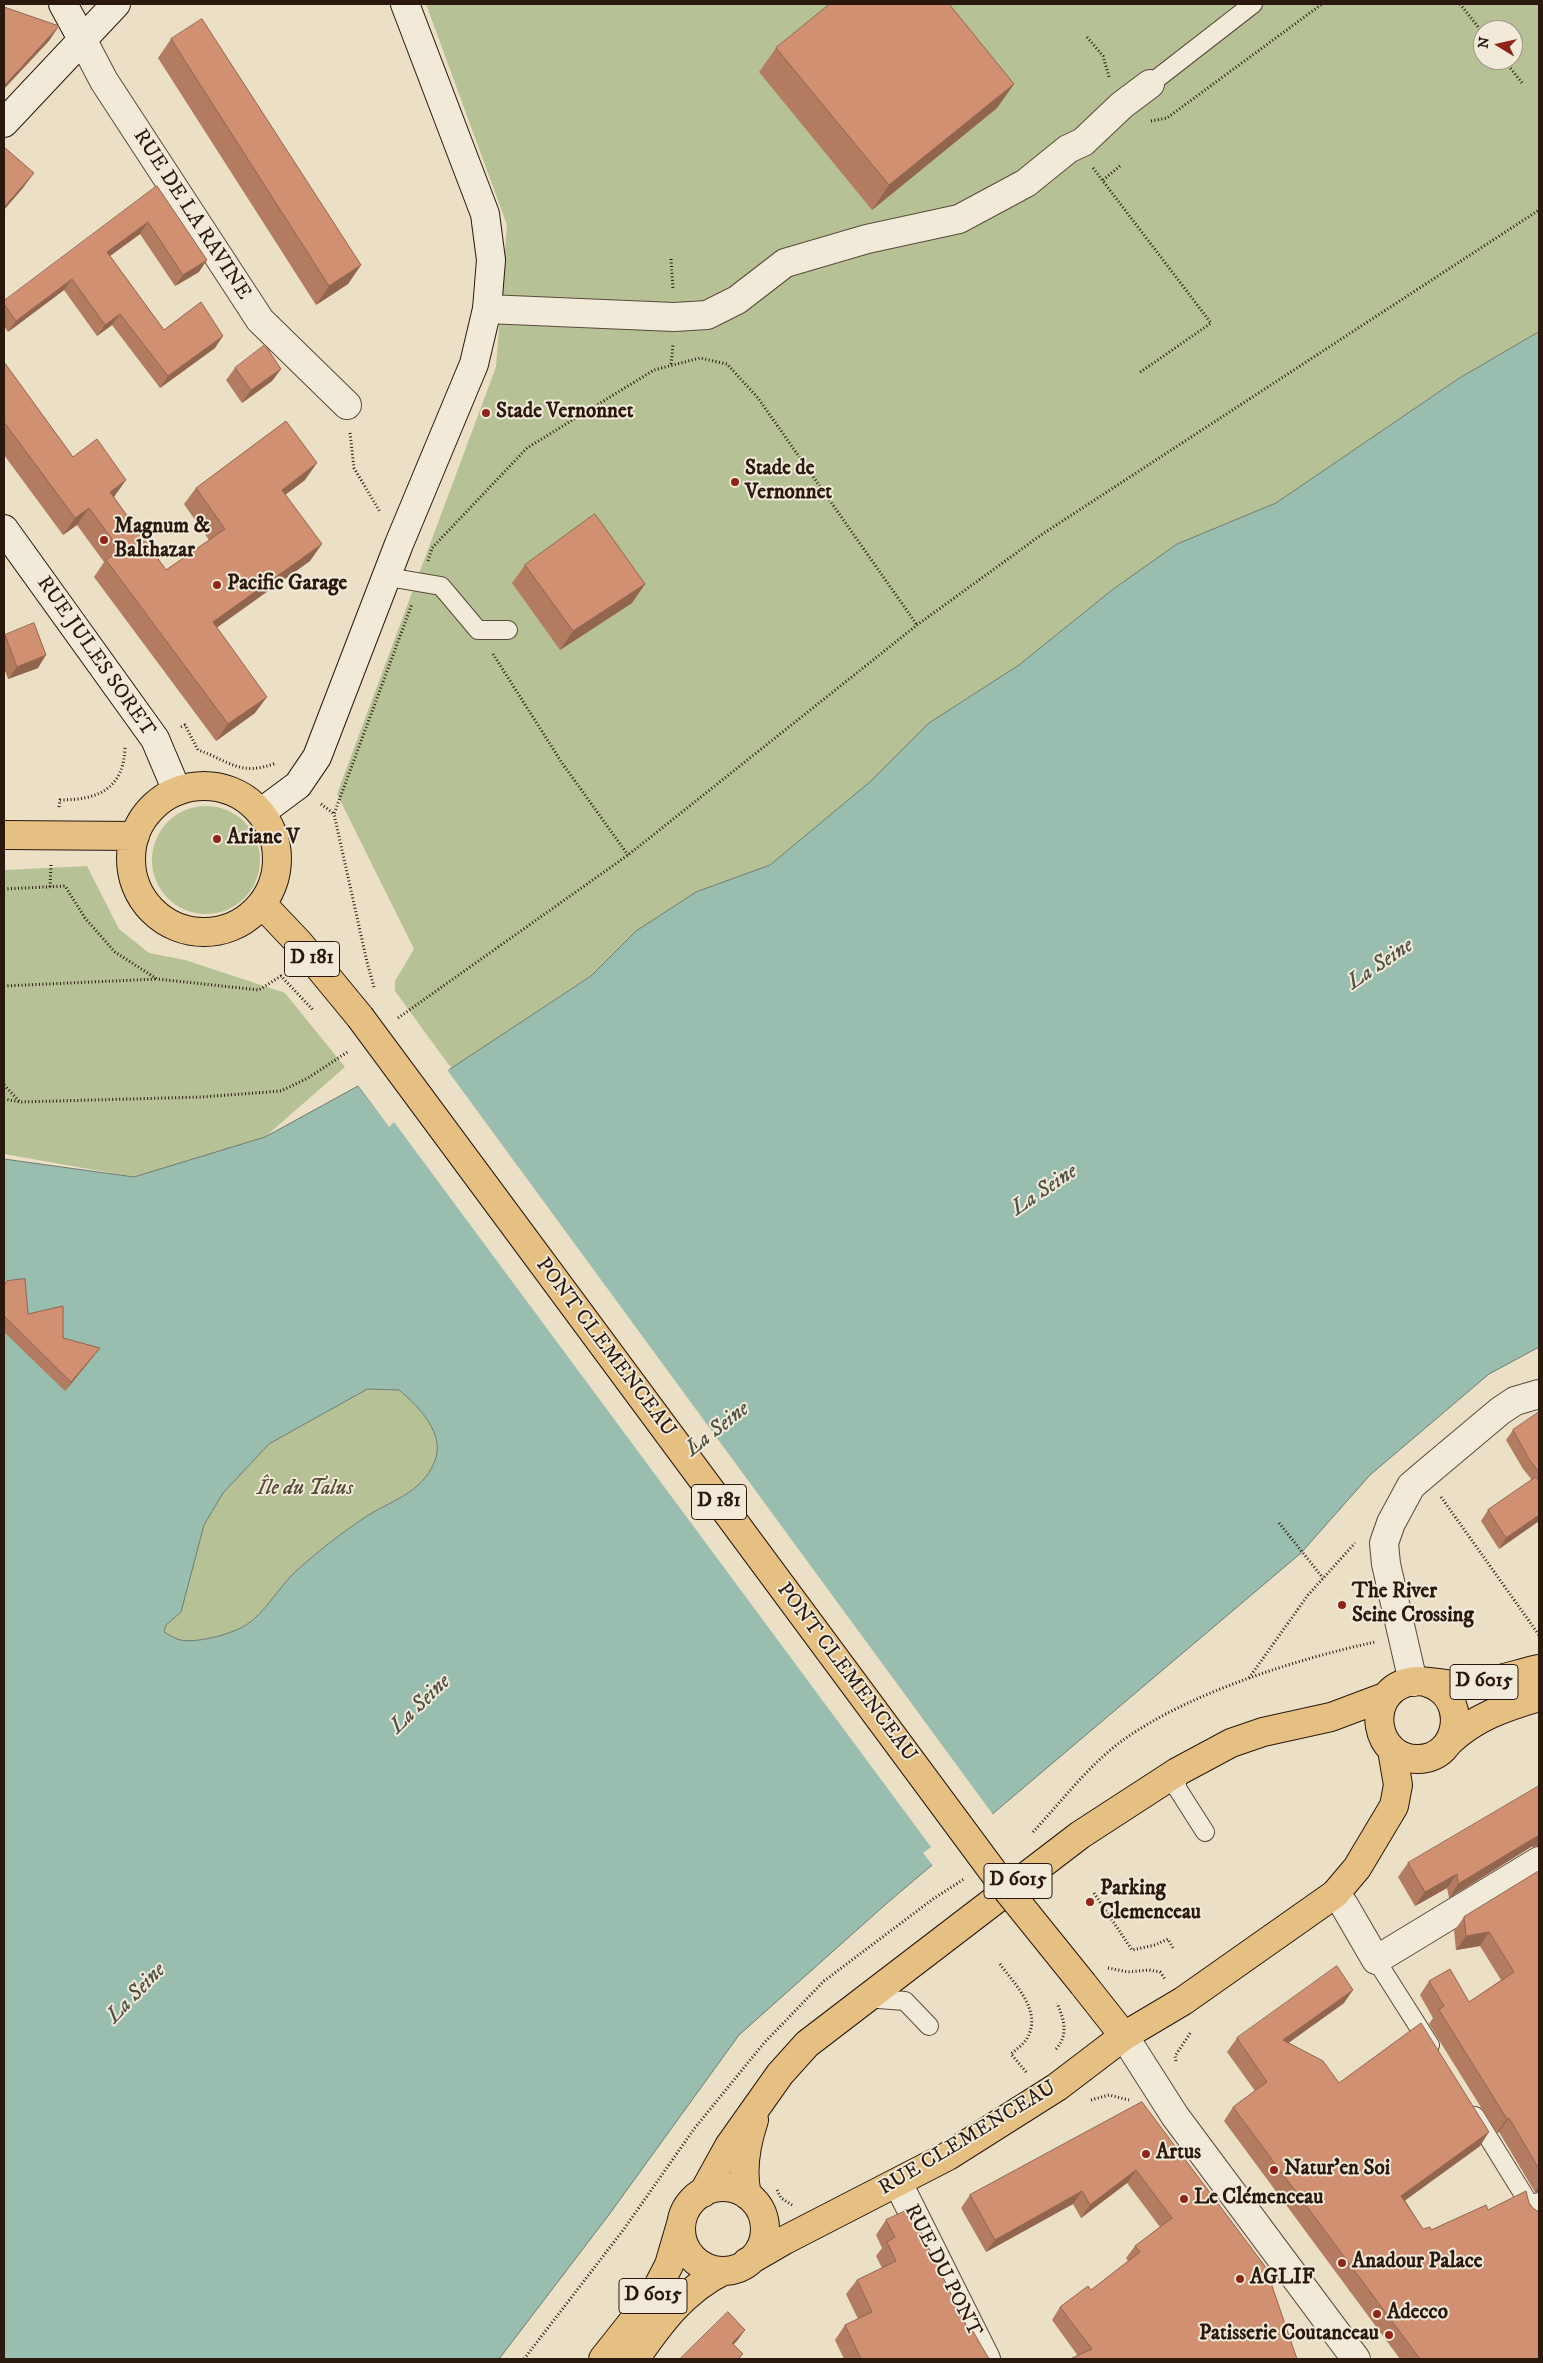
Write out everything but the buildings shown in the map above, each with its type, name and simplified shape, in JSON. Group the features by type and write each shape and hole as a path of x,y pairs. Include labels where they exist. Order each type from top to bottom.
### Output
{"main road":[{"path":"204,785 219,787 246,799 263,811 273,834 277,863 270,891 262,904 250,916 220,931 203,932 186,930 170,924 155,914 136,886 131,861 135,836 146,813 165,796 177,791 204,785"},
{"path":"4,835 135,836"},
{"name":"PONT CLEMENCEAU","path":"262,904 300,943 360,1017 982,1857 1124,2036"},
{"name":"D 6015","path":"1420,1682 1474,1684 1539,1669"},
{"path":"1420,1682 1443,1692 1454,1707 1455,1725 1443,1748 1396,1800 1398,1785 1379,1714 1387,1696 1398,1686 1420,1682"},
{"name":"D 6015","path":"703,2193 729,2146 780,2074 807,2044 1080,1835 1177,1772 1231,1743 1263,1732 1331,1717 1387,1696"},
{"name":"D 6015","path":"1443,1748 1462,1730 1488,1714 1539,1697"},
{"path":"1331,1717 1374,1733 1404,1757 1414,1759 1443,1748"},
{"name":"RUE CLEMENCEAU","path":"735,2266 802,2220 898,2183 948,2156 1057,2087 1124,2036 1183,2001 1335,1894 1358,1868 1381,1831 1396,1800"},
{"name":"D 6015","path":"747,2195 744,2178 745,2157 759,2106"},
{"path":"723,2187 733,2188 747,2195 758,2206 764,2221 764,2231 760,2246 735,2266 704,2266 692,2256 682,2238 682,2222 687,2207 703,2193 723,2187"},
{"path":"764,2221 781,2229 802,2220"},
{"name":"D 6015","path":"603,2359 653,2296 663,2278 682,2222"},
{"name":"D 6015","path":"635,2359 662,2320 685,2295 735,2266"}],"street":[{"name":"RUE DE LA RAVINE","path":"62,4 104,81 260,320 347,405"},
{"path":"4,123 116,4"},
{"path":"263,811 298,785 317,757 388,577 399,544 474,364 487,309 491,260 485,214 406,4"},
{"path":"487,309 664,317 707,315 737,300 785,263 867,239 959,219 1026,182 1068,149 1083,142 1122,105 1150,84"},
{"name":"RUE JULES SORET","path":"4,529 155,739 177,791"},
{"path":"1420,1682 1408,1668 1384,1542 1391,1523 1411,1486 1427,1471 1500,1411 1515,1401 1539,1394"},
{"path":"1335,1894 1344,1905 1376,1960 1539,1861"},
{"name":"D 181","path":"1124,2036 1175,2116 1356,2359"},
{"name":"RUE DU PONT","path":"898,2183 986,2359"}],"lane":[{"path":"1150,84 1253,4"},
{"path":"388,577 441,586 478,630 508,630"},
{"path":"1177,1772 1177,1788 1205,1832"},
{"path":"1376,1960 1437,2057"},
{"path":"865,1998 906,2001 929,2026"},
{"path":"1468,2105 1537,2213"}],"path":[{"path":"1142,123 1167,118 1322,4"},
{"path":"1460,4 1473,20"},
{"path":"1512,70 1523,84"},
{"path":"1102,180 1120,166"},
{"path":"1092,167 1212,322 1139,374"},
{"path":"396,1020 628,855 917,625 1041,534 1539,210"},
{"path":"376,994 334,814 432,548 527,448 654,370 700,358 727,364 758,398 917,625"},
{"path":"347,405 354,468 399,544 432,548"},
{"path":"478,630 562,763 628,855"},
{"path":"4,889 65,886 85,918 115,952 157,979"},
{"path":"4,986 157,979 259,990 281,976 318,1015"},
{"path":"4,1099 20,1102 227,1096 281,1091 308,1078 356,1046"},
{"path":"4,1085 20,1102"},
{"path":"1427,1471 1539,1634"},
{"path":"1279,1522 1323,1578"},
{"path":"1249,1678 1308,1595 1356,1542"},
{"path":"1094,1893 1132,1950 1155,1945 1168,1939 1173,1948"},
{"path":"1000,1964 1030,2007 1032,2024 1026,2040 1011,2054 1030,2077"},
{"path":"1178,2066 1176,2056 1194,2028"},
{"path":"772,2183 781,2198 802,2220"}],"green space":[{"name":"Stade de Vernonnet","path":"426,4 1539,4 1539,332 1458,379 1276,503 1177,544 1112,590 1019,665 929,723 871,781 770,865 696,892 636,931 591,976 451,1068 395,991 395,981 414,949 337,794 496,367 507,225"},
{"path":"206,806 227,810 244,822 256,839 260,860 256,881 244,898 227,910 206,914 185,910 168,898 156,881 152,860 156,839 168,822 185,810"},
{"path":"87,866 119,929 149,953 185,960 285,993 345,1067 265,1137 134,1177 4,1154 4,870"},
{"name":"Île du Talus","path":"368,1389 399,1390 422,1412 434,1431 437,1442 434,1463 428,1474 413,1490 364,1518 320,1551 289,1578 265,1608 246,1625 222,1635 193,1641 175,1638 164,1632 166,1625 181,1612 204,1525 223,1493 269,1444"}],"water":[{"name":"La Seine","path":"1539,332 1539,1347 1489,1374 1370,1475 1301,1553 886,1904 739,2035 608,2216 499,2359 4,2359 4,1159 134,1177 265,1137 358,1086 389,1126 447,1071 591,976 636,931 696,892 770,865 871,781 929,723 1019,665 1112,590 1177,544 1276,503 1458,379","holes":["368,1389 399,1390 422,1412 434,1431 437,1442 434,1463 421,1482 413,1490 364,1518 320,1551 295,1572 265,1608 246,1625 222,1635 193,1641 177,1639 164,1632 166,1625 181,1612 204,1525 223,1493 269,1444"]}],"pier":[{"path":"450,1065 451,1067 448,1071 994,1816 934,1867 923,1853 931,1847 394,1122 389,1127 357,1084 360,1084 389,1123"}],"place":[{"name":"Stade Vernonnet","path":"486,413"},
{"name":"Stade de Vernonnet","path":"735,482"},
{"name":"Magnum & Balthazar","path":"104,540"},
{"name":"Pacific Garage","path":"217,585"},
{"name":"Ariane V","path":"217,839"},
{"name":"The River Seine Crossing","path":"1342,1605"},
{"name":"Parking Clemenceau","path":"1090,1902"},
{"name":"Artus","path":"1146,2154"},
{"name":"Natur'en Soi","path":"1274,2170"},
{"name":"Le Clémenceau","path":"1184,2199"},
{"name":"Anadour Palace","path":"1342,2263"},
{"name":"AGLIF","path":"1240,2279"},
{"name":"Adecco","path":"1377,2314"},
{"name":"Patisserie Coutanceau","path":"1389,2335"}]}
